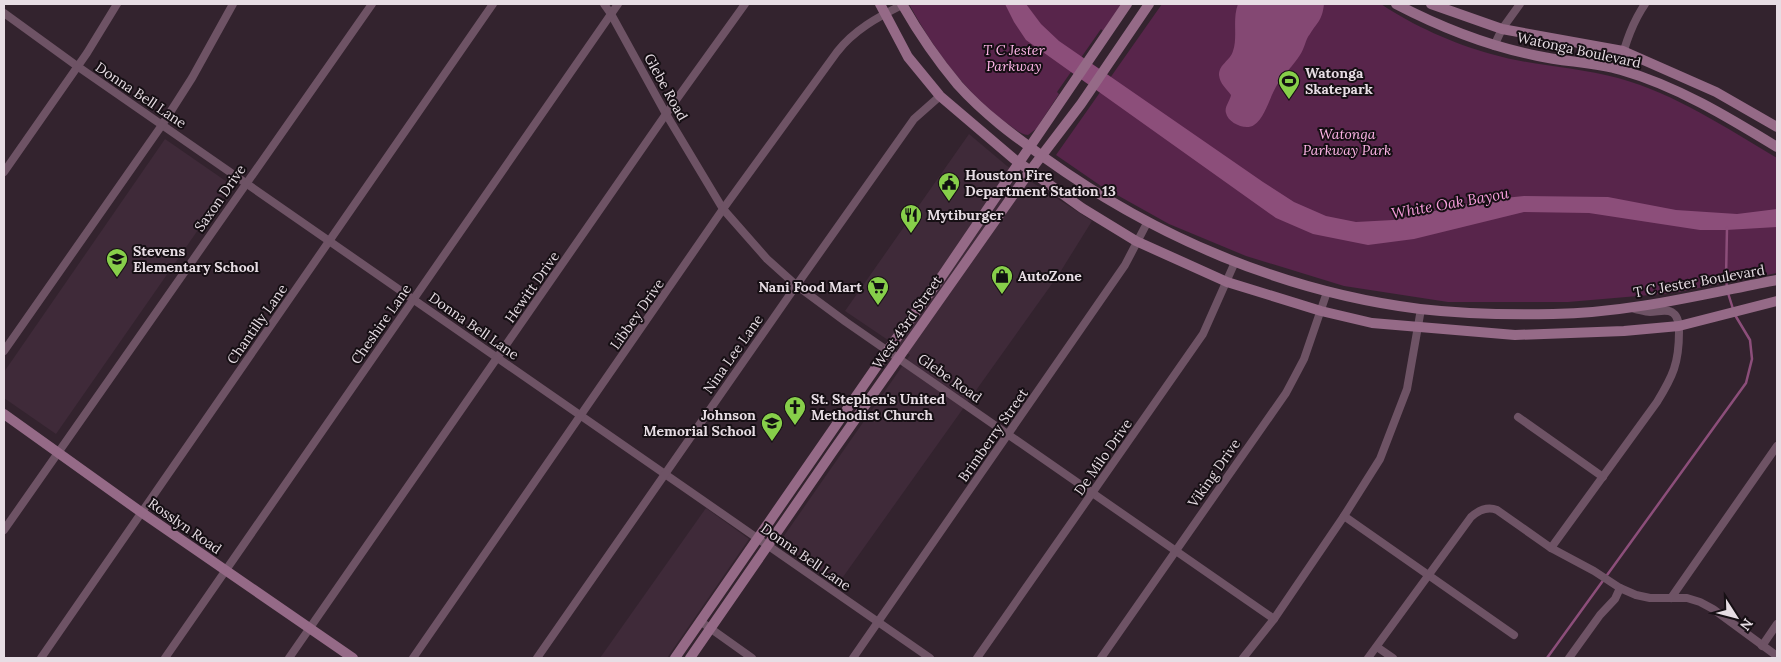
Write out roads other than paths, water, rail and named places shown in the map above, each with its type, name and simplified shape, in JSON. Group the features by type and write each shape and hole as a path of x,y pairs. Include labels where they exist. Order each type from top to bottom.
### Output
{"main road":[{"name":"T C Jester Boulevard","path":"902,4 935,56 981,108 1067,174 1147,223 1235,262 1288,280 1327,292 1421,309 1500,314 1556,314 1626,308 1777,280"},
{"name":"West 43rd Street","path":"675,658 888,350 942,276 972,229 1020,163 1127,4"},
{"name":"West 43rd Street","path":"690,658 833,451 1030,171 1081,104 1149,4"},
{"name":"Watonga Boulevard","path":"1396,4 1424,19 1494,46 1539,56 1618,69 1654,81 1686,95 1777,147"},
{"name":"Watonga Boulevard","path":"1431,4 1502,29 1623,51 1716,92 1777,127"},
{"path":"882,9 908,57 940,96 1030,171 1082,208 1136,242 1227,282 1321,311 1372,323 1515,335 1624,331 1679,326 1777,301"},
{"path":"1757,134 1765,120"},
{"path":"972,229 986,235"},
{"path":"942,276 952,283"},
{"name":"Rosslyn Road","path":"4,414 141,512 353,658"},
{"path":"823,444 833,451"}],"street":[{"path":"4,172 117,4"},
{"path":"4,351 162,125 192,78 233,4"},
{"name":"Saxon Drive","path":"4,530 372,4"},
{"name":"Chantilly Lane","path":"41,658 493,4"},
{"name":"Glebe Road","path":"604,4 666,114 724,209 767,259 796,285 859,331 1274,619"},
{"name":"Cheshire Lane","path":"165,658 618,4"},
{"name":"Hewitt Drive","path":"289,658 666,114 745,4"},
{"name":"Libbey Drive","path":"413,658 724,209 846,39 882,9 902,4"},
{"path":"1494,46 1502,29 1520,4"},
{"path":"1618,69 1623,51 1639,13 1645,4"},
{"name":"Donna Bell Lane","path":"4,13 77,66 930,658"},
{"name":"Nina Lee Lane","path":"537,658 796,285 914,119 940,96"},
{"name":"Brimberry Street","path":"853,658 1125,265 1147,223"},
{"name":"De Milo Drive","path":"977,658 1203,334 1235,262"},
{"name":"Viking Drive","path":"1101,658 1286,393 1304,359 1327,292"},
{"path":"1551,548 1603,478 1670,381 1679,354 1679,326 1673,312 1665,310 1649,312 1626,308"},
{"path":"1243,658 1274,619 1380,459 1407,390 1421,309"},
{"path":"1518,417 1603,478"},
{"path":"1670,598 1777,446"},
{"path":"1368,658 1471,517 1483,509 1491,508 1497,510 1551,548 1594,571 1620,588 1636,595 1650,598 1687,598 1714,609 1777,656"},
{"path":"1344,516 1514,635"},
{"path":"1569,658 1600,615 1615,599 1620,588"},
{"path":"700,621 752,658"},
{"path":"1762,646 1777,624"},
{"path":"1376,647 1393,658"}],"waterway":[{"path":"1727,228 1727,288"},
{"path":"1728,293 1733,309"},
{"path":"1547,658 1746,383 1752,359 1750,340 1735,315"}],"place":[{"name":"Watonga Skatepark","path":"1289,100"},
{"name":"Houston Fire Department Station 13","path":"949,202"},
{"name":"Mytiburger","path":"911,234"},
{"name":"Stevens Elementary School","path":"117,278"},
{"name":"AutoZone","path":"1002,295"},
{"name":"Nani Food Mart","path":"878,306"},
{"name":"St. Stephen's United Methodist Church","path":"795,426"},
{"name":"Johnson Memorial School","path":"772,442"}],"park label":[{"name":"T C Jester Parkway","path":"1014,58"},
{"name":"Watonga Parkway Park","path":"1347,142"}],"water label":[{"name":"White Oak Bayou","path":"1450,203"}]}
